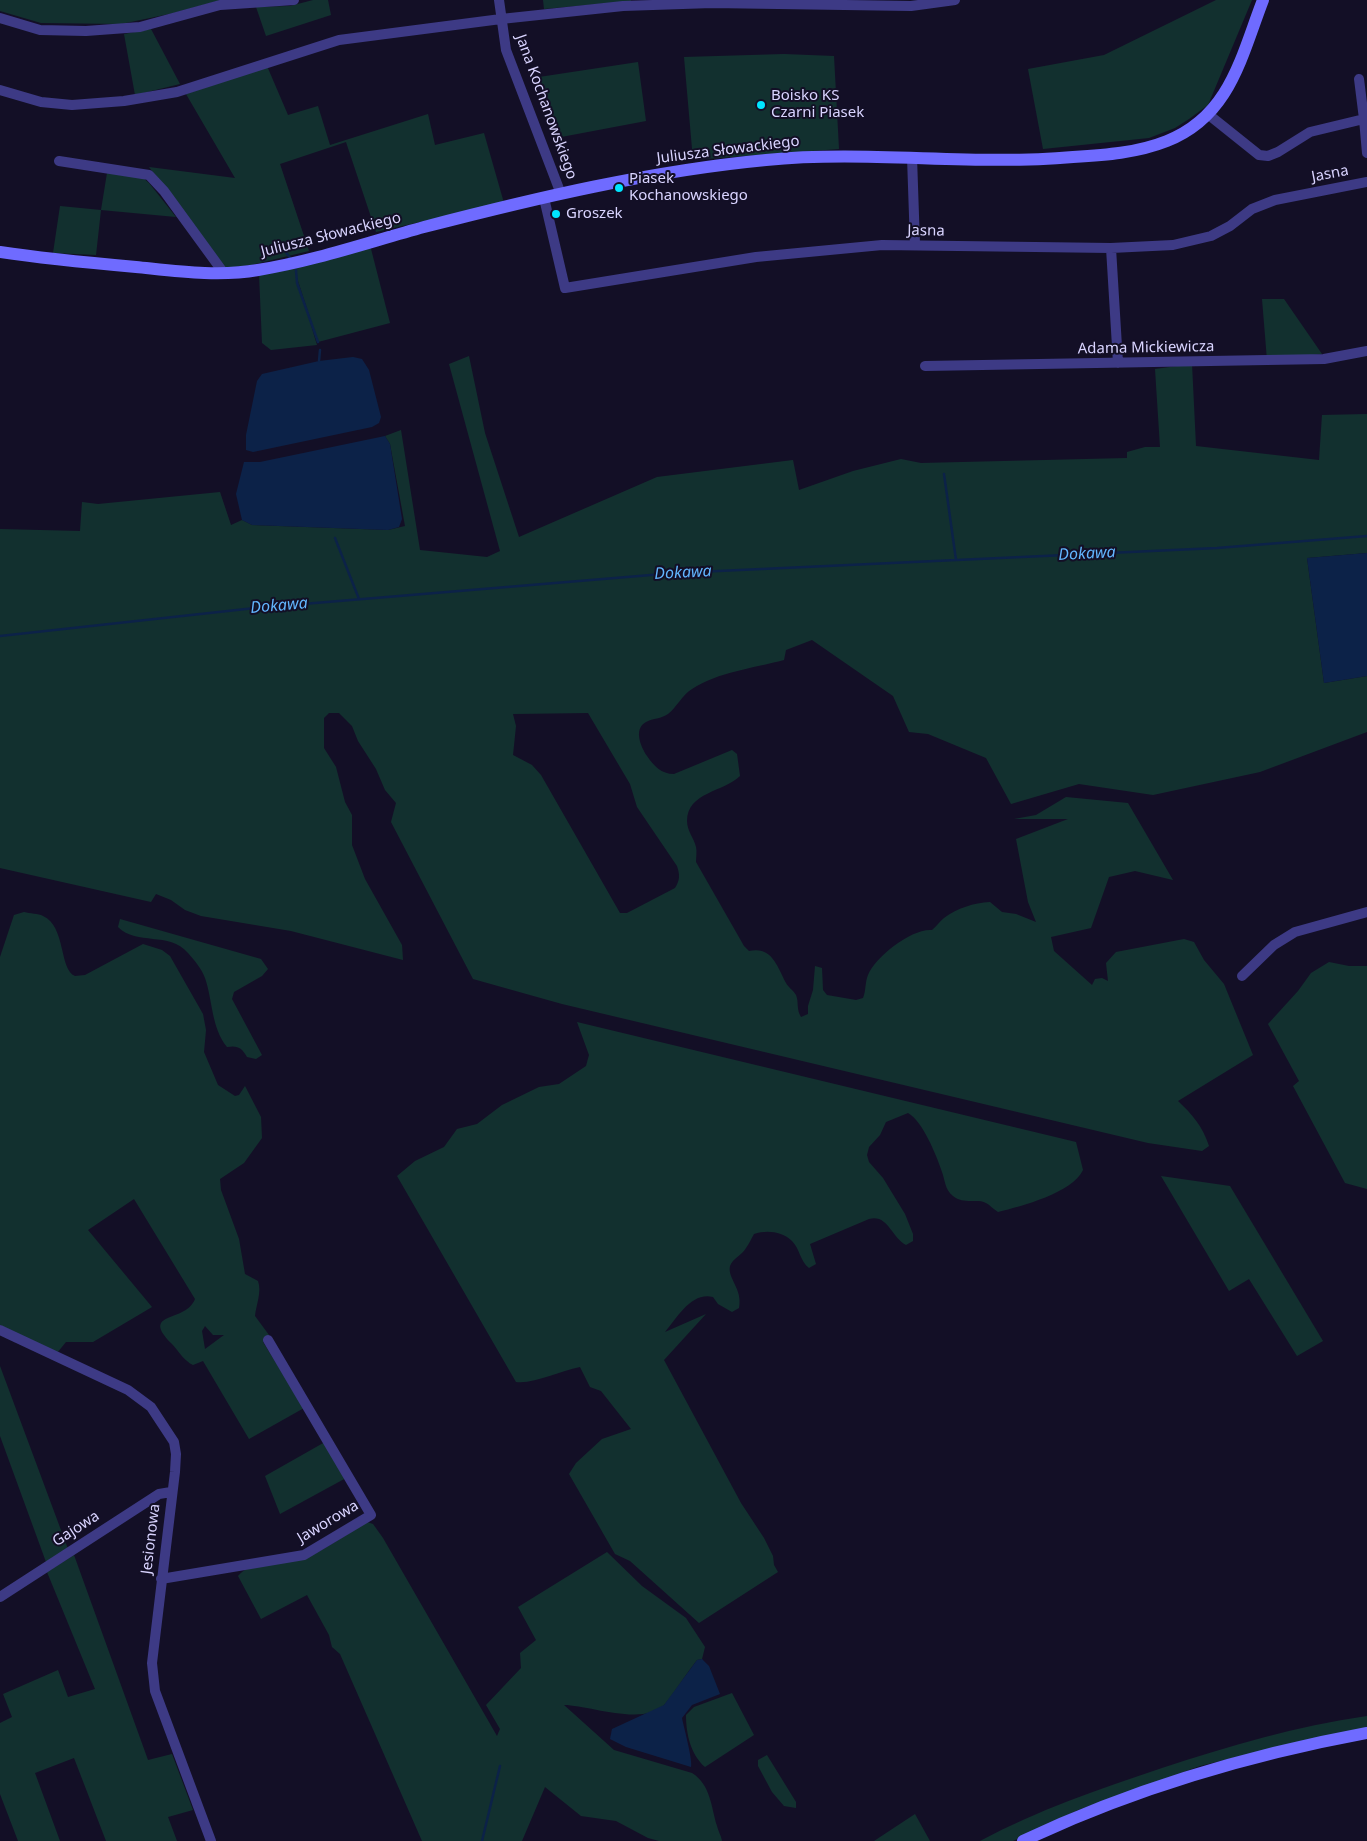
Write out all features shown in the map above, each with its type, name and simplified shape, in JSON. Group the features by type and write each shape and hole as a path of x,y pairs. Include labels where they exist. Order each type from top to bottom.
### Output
{"street":[{"path":"0,18 40,30 86,31 140,27 220,5 294,0"},
{"name":"Jana Kochanowskiego","path":"499,0 500,19 506,50 561,194"},
{"path":"0,90 41,102 72,105 124,101 177,92 338,40 500,19 662,3 911,6 955,0"},
{"name":"Juliusza Słowackiego","path":"0,252 188,272 257,270 626,179 767,160 842,155 1045,160 1127,152 1169,140 1209,115 1227,91 1263,0"},
{"name":"Jasna","path":"1359,80 1367,153"},
{"path":"1209,115 1259,155 1268,156 1310,132 1364,119"},
{"path":"912,157 914,246"},
{"path":"62,164 148,175 164,191 223,272"},
{"name":"Jasna","path":"544,198 565,288 756,257 882,245 1111,248 1188,243 1211,236 1230,226 1252,209 1275,200 1367,182"},
{"path":"1111,248 1118,363"},
{"name":"Adama Mickiewicza","path":"925,366 1324,359 1367,351"},
{"path":"1242,976 1274,945 1296,932 1367,912"},
{"name":"Jesionowa","path":"0,1330 128,1390 151,1406 170,1434 176,1448 152,1663 153,1678 155,1691 211,1841"},
{"name":"Jaworowa","path":"161,1580 304,1555 371,1514 268,1340"},
{"name":"Gajowa","path":"0,1597 158,1494 171,1492"},
{"path":"1024,1841 1097,1809 1200,1772 1273,1752 1367,1733"}],"green space":[{"path":"0,0 221,0 174,13 121,24 41,23 0,11"},
{"path":"313,0 328,0 331,15 266,36 256,7 290,6"},
{"path":"543,0 631,0 631,1 544,9"},
{"path":"1216,0 1252,0 1208,105 1175,128 1149,138 1043,149 1028,69 1104,55"},
{"path":"151,29 180,84 135,95 124,34"},
{"name":"Boisko KS Czarni Piasek","path":"784,54 834,56 839,149 693,160 684,57"},
{"path":"638,62 646,121 556,138 539,77"},
{"path":"267,66 288,115 318,106 330,145 428,114 435,145 484,133 504,203 376,232 346,142 280,164 309,251 251,265 226,268 149,167 235,178 186,94"},
{"path":"107,173 141,176 149,183 176,217 101,210"},
{"path":"60,206 101,210 96,255 53,253"},
{"path":"370,245 390,323 318,342 295,272 317,345 271,350 262,343 259,274"},
{"path":"1262,299 1284,299 1322,354 1267,360"},
{"path":"469,356 485,433 519,537 657,477 793,460 799,490 853,471 901,459 921,463 1127,458 1127,452 1145,447 1160,447 1155,369 1192,364 1196,446 1319,460 1322,415 1367,414 1367,553 1307,558 1324,683 1367,676 1367,732 1260,772 1153,795 1079,784 1011,804 986,758 928,734 909,732 893,696 812,640 786,650 784,660 725,674 702,683 688,692 668,714 642,725 639,733 641,743 650,760 665,773 674,774 732,750 737,754 740,776 725,786 700,798 689,811 687,825 696,847 696,862 744,946 749,951 763,951 773,959 787,984 796,995 801,1017 808,1014 815,966 822,968 823,990 827,995 856,1000 863,998 868,975 886,952 915,934 932,930 949,914 960,909 990,902 1002,912 1016,914 1036,922 1028,902 1016,839 1068,819 1014,819 1036,815 1066,797 1128,803 1173,880 1135,871 1109,877 1091,928 1051,937 1054,951 1092,985 1095,979 1102,978 1108,981 1106,963 1116,952 1184,939 1194,942 1204,960 1224,984 1253,1055 1178,1101 1196,1121 1204,1133 1209,1146 1202,1151 1148,1143 562,1004 473,979 391,822 396,803 385,790 376,769 358,741 352,726 339,713 329,713 324,718 324,748 336,767 345,802 352,815 352,845 365,879 402,945 403,960 291,931 201,916 185,910 171,900 156,894 151,902 0,868 0,529 80,531 82,502 98,504 220,492 231,525 242,520 252,525 388,530 405,526 390,444 385,436 401,430 420,550 487,557 500,551 449,364","holes":["588,713 630,784 637,807 677,866 679,877 675,888 627,913 620,913 541,775 532,765 513,755 516,726 513,714"]},
{"path":"24,912 36,914 50,921 59,938 66,966 75,976 85,975 143,944 162,950 170,956 203,1014 206,1030 204,1052 218,1085 235,1096 239,1095 245,1086 261,1117 262,1138 244,1163 220,1179 221,1190 239,1239 245,1274 258,1281 259,1294 255,1316 269,1335 268,1340 263,1342 304,1408 249,1439 203,1361 193,1365 187,1361 163,1333 160,1326 163,1321 183,1312 195,1299 134,1199 88,1230 152,1307 93,1342 66,1342 57,1353 0,1325 0,957 14,915","holes":["205,1326 213,1335 224,1335 205,1349 202,1331"]},
{"path":"120,919 261,959 268,969 262,976 234,992 232,999 262,1055 256,1059 247,1057 239,1048 234,1046 227,1047 215,1022 204,975 188,953 172,942 143,938 126,933 118,927"},
{"path":"1329,962 1349,966 1367,966 1367,1189 1345,1183 1293,1086 1299,1081 1268,1024 1298,991 1311,973"},
{"path":"577,1022 1076,1142 1083,1170 1077,1178 1058,1192 1033,1202 998,1212 983,1202 957,1199 948,1191 937,1157 924,1131 919,1123 908,1113 886,1122 880,1135 869,1147 867,1155 869,1162 883,1178 905,1214 913,1234 913,1241 906,1245 881,1220 869,1219 810,1244 816,1264 809,1268 795,1244 784,1235 774,1232 754,1234 748,1245 730,1266 731,1275 739,1295 739,1308 732,1312 718,1304 713,1297 705,1296 692,1302 680,1313 665,1332 706,1314 664,1360 741,1503 764,1538 778,1572 699,1623 630,1561 615,1554 569,1474 576,1463 602,1439 631,1429 601,1391 590,1387 580,1367 531,1381 516,1382 397,1176 415,1161 444,1147 457,1129 477,1124 502,1105 539,1087 559,1084 586,1066 589,1055"},
{"path":"1161,1176 1230,1186 1323,1341 1297,1356 1249,1279 1229,1291"},
{"path":"0,1366 68,1549 46,1562 0,1436"},
{"path":"325,1442 346,1478 280,1514 265,1476"},
{"path":"367,1522 373,1524 383,1538 497,1736 500,1729 486,1705 521,1668 520,1653 536,1640 518,1607 607,1552 642,1586 686,1618 705,1647 702,1659 697,1660 665,1704 656,1711 644,1714 630,1714 564,1705 614,1750 692,1773 698,1778 707,1790 722,1841 659,1841 648,1838 616,1821 581,1816 545,1787 522,1841 422,1841 340,1654 332,1647 329,1635 307,1595 261,1619 238,1576 251,1567 302,1559 326,1548"},
{"path":"74,1555 148,1760 172,1754 193,1810 168,1817 177,1841 106,1841 74,1758 35,1773 60,1841 18,1841 0,1794 0,1723 12,1717 3,1694 58,1670 68,1697 95,1689 47,1572"},
{"path":"732,1693 754,1735 705,1767 696,1756 690,1744 686,1715 694,1707"},
{"path":"1367,1716 1367,1729 1289,1744 1200,1766 1078,1810 1013,1841 980,1841 1046,1810 1162,1768 1263,1737"},
{"path":"767,1755 796,1802 796,1808 784,1806 772,1792 758,1766 758,1760"},
{"path":"915,1814 930,1841 874,1841"}],"water":[{"path":"353,357 362,359 369,370 381,417 379,423 372,427 253,452 246,450 246,435 257,381 262,374 319,361"},
{"path":"385,436 390,444 402,519 399,527 388,530 252,525 242,520 236,494 244,462 260,462"},
{"path":"1367,553 1367,676 1324,683 1307,558"},
{"path":"702,1659 709,1666 720,1694 692,1705 682,1718 690,1751 691,1767 626,1747 610,1739 612,1729 664,1705 697,1660"}],"waterway":[{"path":"280,244 290,258"},
{"path":"296,270 297,283 318,342"},
{"path":"319,361 320,350"},
{"path":"944,474 956,560"},
{"name":"Dokawa","path":"0,636 255,608 675,573 1217,548 1367,536"},
{"path":"335,538 359,599"},
{"path":"482,1841 500,1766"}],"place":[{"name":"Boisko KS Czarni Piasek","path":"761,105"},
{"name":"Piasek Kochanowskiego","path":"619,188"},
{"name":"Groszek","path":"556,214"}]}
